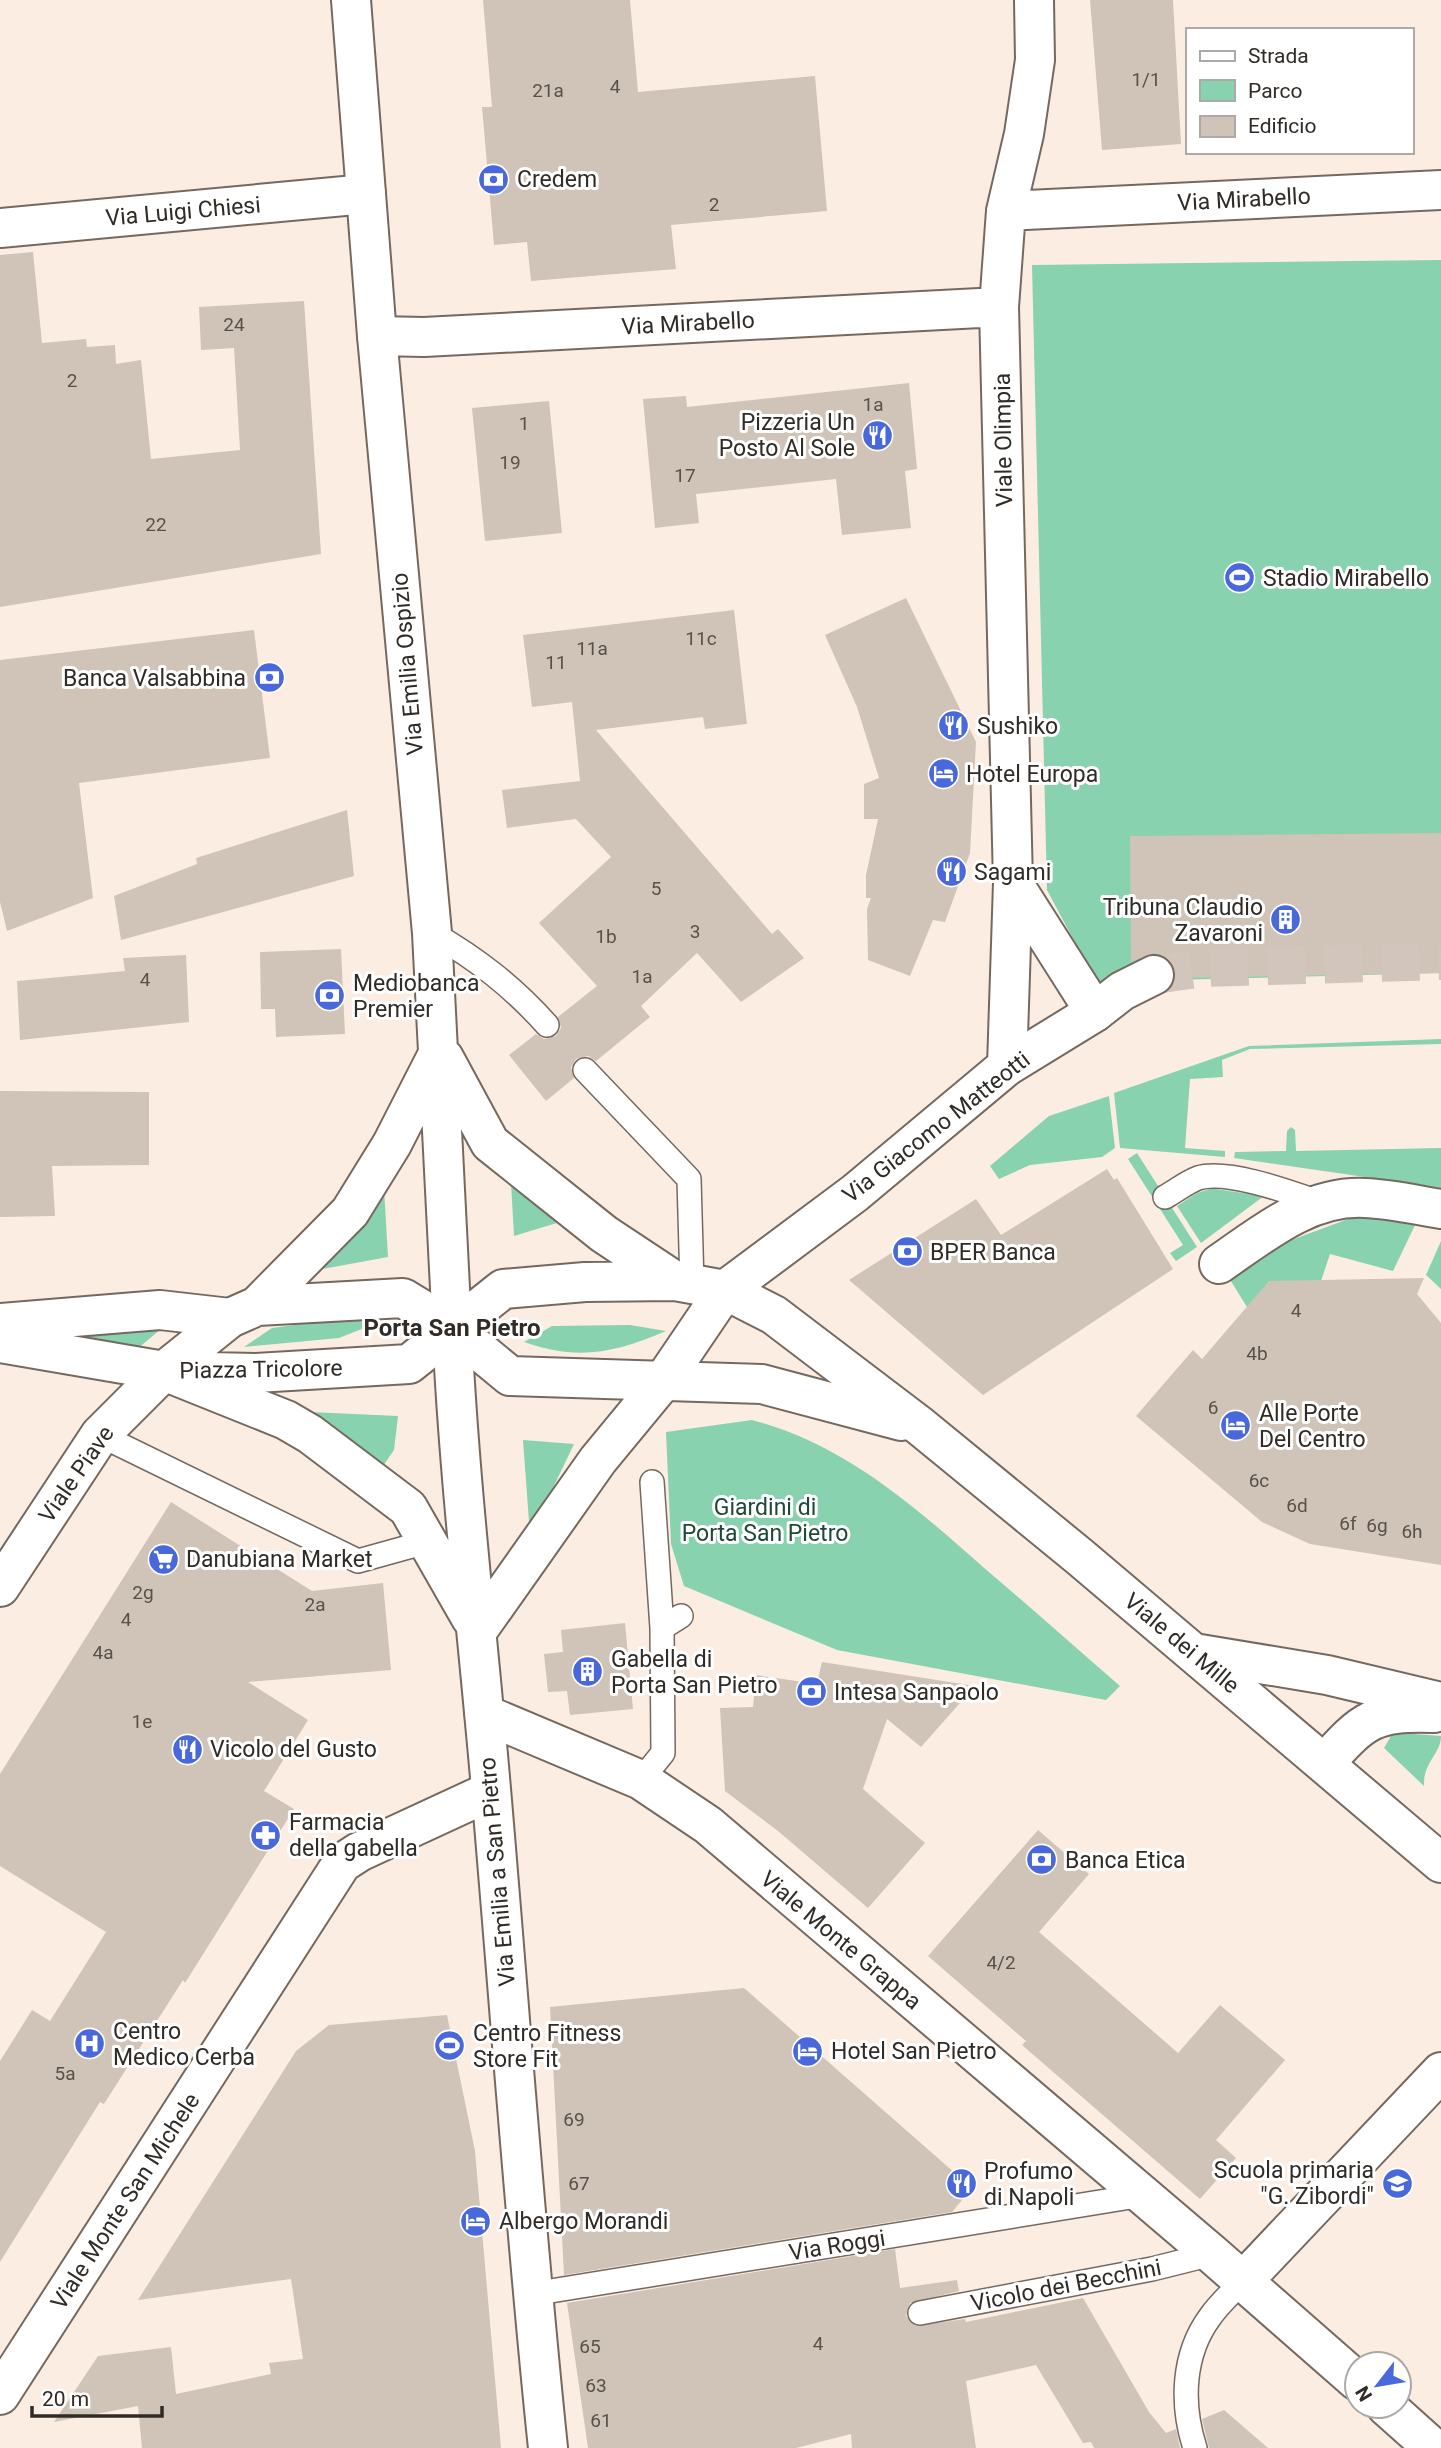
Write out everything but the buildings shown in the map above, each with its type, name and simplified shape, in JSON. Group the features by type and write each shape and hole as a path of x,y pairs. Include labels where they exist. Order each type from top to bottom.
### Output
{"street":[{"name":"Via Emilia Ospizio","path":"351,0 377,336 432,933 440,1050 446,1255 452,1328"},
{"name":"Viale Olimpia","path":"1007,1066 1013,883 999,307 1006,211 1024,134 1035,60 1034,0"},
{"name":"Via Mirabello","path":"1006,211 1441,190"},
{"name":"Via Luigi Chiesi","path":"0,228 366,194"},
{"name":"Via Mirabello","path":"377,336 424,337 999,307"},
{"path":"1013,883 1095,1012"},
{"name":"Via Giacomo Matteotti","path":"697,1285 855,1193 1007,1066 1095,1012 1122,991 1154,975"},
{"path":"440,1050 490,1143 604,1234 697,1285 664,1380 598,1460 478,1630"},
{"name":"Piazza Tricolore","path":"164,1371 244,1312 350,1212 392,1144 440,1050"},
{"path":"1219,1264 1284,1219 1321,1203 1368,1198 1441,1209"},
{"name":"Piazza Tricolore","path":"164,1371 256,1373 409,1364 503,1290 585,1282 697,1285"},
{"name":"Viale dei Mille","path":"697,1285 774,1315 920,1426 1194,1653 1441,1863"},
{"path":"0,1323 160,1311 244,1312 403,1298 452,1328 510,1376 664,1380"},
{"name":"Via Emilia a San Pietro","path":"452,1328 456,1410 478,1630 532,2294 548,2448"},
{"path":"0,1343 164,1371"},
{"name":"Via Emilia a San Pietro","path":"164,1371 286,1420 310,1434 408,1508 478,1630"},
{"name":"Viale Piave","path":"0,1587 100,1434 164,1371"},
{"name":"Viale dei Mille","path":"664,1380 762,1384 920,1426"},
{"path":"1194,1653 1327,1675 1441,1702"},
{"path":"1325,1763 1360,1726 1394,1712 1441,1713"},
{"name":"Viale Monte Grappa","path":"484,1714 641,1780 708,1825 1244,2281 1343,2369"},
{"name":"Viale Monte San Michele","path":"0,2395 342,1863 359,1852 491,1791"},
{"path":"1244,2281 1441,2073"},
{"path":"1402,2420 1433,2448"}],"lane":[{"path":"432,933 478,960 515,989 547,1025"},
{"path":"585,1070 689,1179 697,1285"},
{"path":"1165,1197 1197,1179 1216,1177 1268,1185 1321,1203"},
{"path":"100,1434 358,1561 412,1546 423,1535"},
{"path":"641,1780 663,1753 671,1622 652,1482"},
{"name":"Via Roggi","path":"532,2294 1143,2195"},
{"name":"Vicolo dei Becchini","path":"920,2313 1152,2269 1212,2254"},
{"path":"1195,2448 1185,2409 1193,2352 1210,2316 1244,2281"}],"green space":[{"name":"Stadio Mirabello","path":"1441,260 1441,973 1096,982 1047,890 1032,265"},
{"path":"1441,1039 1441,1044 1250,1049 1222,1060 1223,1077 1190,1079 1185,1148 1225,1151 1225,1157 1120,1148 1114,1093 1249,1046"},
{"path":"1109,1096 1115,1148 1102,1157 1030,1165 999,1179 990,1166 1049,1116"},
{"path":"1291,1127 1295,1130 1296,1151 1441,1148 1441,1188 1234,1158 1235,1152 1286,1151 1287,1131"},
{"path":"1137,1153 1197,1247 1176,1261 1170,1253 1183,1245 1128,1159"},
{"path":"511,1183 560,1222 514,1236"},
{"path":"384,1188 388,1257 317,1270 357,1232"},
{"path":"1210,1189 1264,1196 1201,1243 1177,1206 1197,1193"},
{"path":"1359,1215 1416,1223 1393,1271 1330,1254 1321,1281 1247,1307 1229,1278 1286,1242"},
{"path":"1441,1241 1441,1289 1426,1275"},
{"path":"339,1319 377,1323 339,1338 244,1347 272,1328"},
{"path":"630,1325 666,1331 630,1345 596,1352 561,1351 524,1342 552,1326"},
{"path":"161,1329 131,1354 0,1334"},
{"path":"309,1412 398,1416 394,1450 383,1466"},
{"name":"Giardini di Porta San Pietro","path":"752,1420 817,1444 876,1479 930,1521 1120,1686 1106,1700 837,1650 684,1586 671,1544 666,1432"},
{"path":"523,1440 574,1444 530,1536 530,1535"},
{"path":"1401,1733 1441,1736 1426,1771 1424,1786 1384,1748 1391,1736"}],"tunnel":[{"path":"1154,975 1203,968 1441,961"}],"place":[{"name":"Credem","path":"494,179"},
{"name":"Pizzeria Un Posto Al Sole","path":"878,435"},
{"name":"Stadio Mirabello","path":"1240,578"},
{"name":"Banca Valsabbina","path":"269,678"},
{"name":"Sushiko","path":"954,726"},
{"name":"Hotel Europa","path":"943,774"},
{"name":"Sagami","path":"951,872"},
{"name":"Tribuna Claudio Zavaroni","path":"1286,920"},
{"name":"Mediobanca Premier","path":"330,996"},
{"name":"BPER Banca","path":"907,1252"},
{"name":"Alle Porte Del Centro","path":"1236,1426"},
{"name":"Danubiana Market","path":"163,1559"},
{"name":"Gabella di Porta San Pietro","path":"588,1672"},
{"name":"Intesa Sanpaolo","path":"811,1692"},
{"name":"Vicolo del Gusto","path":"187,1749"},
{"name":"Farmacia della gabella","path":"266,1835"},
{"name":"Banca Etica","path":"1042,1860"},
{"name":"Centro Medico Cerba","path":"90,2044"},
{"name":"Centro Fitness Store Fit","path":"450,2046"},
{"name":"Hotel San Pietro","path":"808,2051"},
{"name":"Scuola primaria \"G. Zibordi\"","path":"1397,2183"},
{"name":"Profumo di Napoli","path":"961,2184"},
{"name":"Albergo Morandi","path":"476,2221"}],"district":[{"name":"Porta San Pietro","path":"452,1328"}]}
